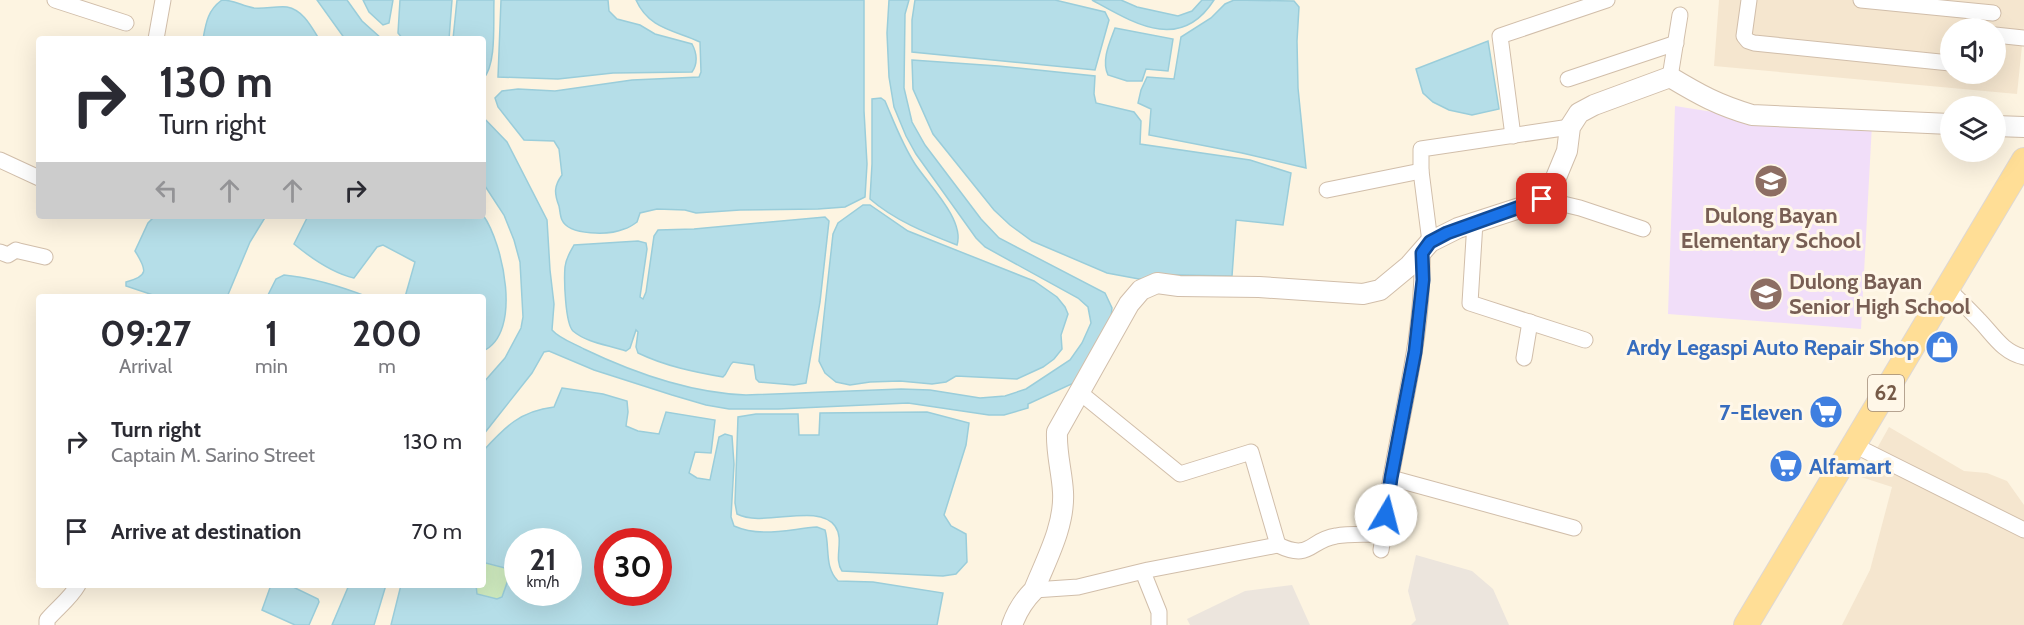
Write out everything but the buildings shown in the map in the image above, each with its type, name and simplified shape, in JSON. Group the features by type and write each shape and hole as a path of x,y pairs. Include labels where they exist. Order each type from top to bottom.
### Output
{"main road":[{"name":"62","path":"1746,625 2024,160"}],"street":[{"path":"55,0 126,23"},
{"path":"157,36 163,0"},
{"path":"1513,136 1500,36 1607,0"},
{"path":"1749,0 1744,36 1748,41 1754,43 1940,62"},
{"path":"1861,0 1992,14"},
{"path":"1670,78 1680,15"},
{"path":"2006,36 2024,38"},
{"path":"1568,79 1676,43"},
{"path":"2006,45 2024,47"},
{"path":"1012,625 1016,613 1034,590 1061,518 1063,493 1056,448 1057,432 1129,304 1141,290 1148,286 1157,283 1179,286 1259,287 1363,294 1380,290 1426,247 1447,233 1542,199 1550,192 1567,151 1570,127 1579,113 1594,105 1670,78 1716,104 1752,115 1940,124"},
{"path":"1382,550 1391,478 1415,352 1423,280 1426,247 1421,149 1570,127"},
{"path":"2006,127 2024,128"},
{"path":"0,160 36,176"},
{"path":"1327,190 1421,171"},
{"path":"1542,199 1580,208 1643,229"},
{"path":"1475,222 1470,303 1585,340"},
{"path":"0,252 8,255 19,251 45,257"},
{"path":"1948,289 1999,343 2013,354 2024,357"},
{"path":"1524,358 1530,322"},
{"path":"1078,391 1180,474 1251,452 1278,545"},
{"path":"1854,445 2024,530"},
{"path":"1391,478 1574,528"},
{"path":"1034,590 1078,586 1278,545 1297,552 1337,536 1384,534"},
{"path":"1143,572 1159,612 1159,625"},
{"path":"47,623 76,588"}],"shaded area":[{"path":"1719,0 2024,0 2024,26 2017,94 1714,66"},
{"name":"Dulong Bayan Elementary School","path":"1675,106 1764,120 1872,124 1861,329 1668,314"},
{"path":"1889,427 1964,471 1987,473 2007,481 2024,505 2024,625 1842,625 1870,570 1892,487 1861,477"},
{"path":"1416,555 1472,571 1493,589 1509,625 1411,625 1416,620 1408,591"},
{"path":"1292,585 1310,625 1190,625 1187,619 1245,591"}],"green space":[{"path":"486,563 504,568 504,591 502,597 497,599 477,594 476,588 486,588"}],"water":[{"path":"222,0 254,8 287,7 298,11 317,36 204,36 211,12"},
{"path":"317,0 347,0 362,21 379,36 343,36"},
{"path":"363,0 393,0 389,23 383,25 369,12"},
{"path":"400,0 452,0 449,36 400,36 398,33"},
{"path":"457,0 494,0 492,53 486,74 486,36 453,36"},
{"path":"501,0 608,0 609,11 617,19 640,25 655,34 692,44 696,55 695,66 692,72 613,73 558,79 498,77"},
{"path":"636,0 864,0 864,111 867,164 865,197 845,207 818,209 696,213 685,210 657,209 640,213 637,222 626,229 609,232 590,233 566,225 561,218 556,193 557,183 562,175 559,149 554,141 524,140 498,107 495,98 502,91 518,89 555,91 632,80 699,77 701,72 700,42 655,23 641,10"},
{"path":"889,0 909,0 905,14 904,88 912,122 925,145 981,219 999,238 1105,293 1112,308 1111,318 1076,382 1028,404 1028,408 1004,415 989,415 908,403 729,409 706,405 594,370 549,351 544,352 532,373 486,431 486,380 505,358 521,328 523,317 520,262 514,240 504,215 486,188 486,120 507,142 547,220 554,304 552,330 567,341 603,358 642,374 683,386 725,393 746,395 901,389 930,390 980,398 1005,396 1026,389 1070,360 1082,343 1091,323 1088,307 1078,298 985,247 976,238 916,154 906,136 894,107 889,77 887,33"},
{"path":"915,0 1055,0 1105,12 1109,20 1095,70 912,52 912,20"},
{"path":"1092,0 1121,0 1137,7 1178,16 1192,11 1202,0 1214,0 1201,16 1186,26 1172,29 1140,24"},
{"path":"1234,0 1294,1 1299,7 1298,88 1306,168 1149,135 1151,109 1138,103 1147,77 1174,79 1181,37 1211,18 1225,4"},
{"path":"1115,28 1173,39 1168,71 1146,69 1142,81 1127,81 1108,75 1105,63"},
{"path":"1488,41 1499,109 1472,115 1449,110 1433,102 1423,93 1416,69"},
{"path":"912,60 1095,76 1096,103 1134,112 1141,121 1140,144 1250,160 1291,173 1283,225 1236,220 1232,276 1176,275 1139,279 1107,273 1032,241 994,210 933,134 913,89"},
{"path":"881,98 885,101 910,156 951,214 958,235 957,245 900,220 870,199 872,99"},
{"path":"863,205 870,205 908,231 1034,281 1057,297 1068,314 1061,335 1062,349 1043,367 1017,379 956,376 946,382 932,384 900,381 850,385 836,382 825,373 819,361 833,234 838,223"},
{"path":"825,217 829,221 820,302 806,383 794,385 759,382 756,379 754,365 733,362 723,377 690,371 638,353 636,347 638,332 636,330 630,348 626,351 585,338 573,331 570,326 565,267 574,245 638,241 646,243 640,297 643,299 654,236 658,230"},
{"path":"152,219 264,219 250,242 228,294 150,294 126,286 126,282 139,277 144,271 135,251"},
{"path":"306,219 485,219 497,246 506,287 503,326 495,341 486,348 486,294 406,294 415,262 383,245 377,247 354,278 338,273 322,264 294,244"},
{"path":"284,275 306,278 360,294 268,294 276,279"},
{"path":"562,388 603,394 627,401 626,426 638,431 659,434 666,412 715,420 711,453 695,452 689,473 697,478 710,480 719,437 725,434 732,436 734,464 731,517 734,526 754,532 817,527 825,530 829,563 838,581 873,582 943,593 937,625 391,625 400,588 476,588 477,594 497,599 502,597 504,591 504,606 582,606 582,528 504,528 504,568 486,563 486,448 514,422 532,412 554,407"},
{"path":"927,412 969,423 966,445 944,515 951,526 966,534 967,562 956,574 943,576 842,571 839,560 838,531 827,519 803,515 748,518 737,514 735,503 738,417 756,414 798,414 799,435 819,435 820,413"},
{"path":"270,588 295,588 318,599 319,602 309,625 295,625 262,610"},
{"path":"348,588 385,588 374,625 332,625"}],"place":[{"name":"Dulong Bayan Elementary School","path":"1771,181"},
{"name":"Dulong Bayan Senior High School","path":"1766,294"},
{"name":"Ardy Legaspi Auto Repair Shop","path":"1942,347"},
{"name":"7-Eleven","path":"1826,412"},
{"name":"Alfamart","path":"1786,466"}],"route":[{"path":"1386,515 1415,352 1423,280 1422,253 1430,242 1458,228 1542,199"}]}
